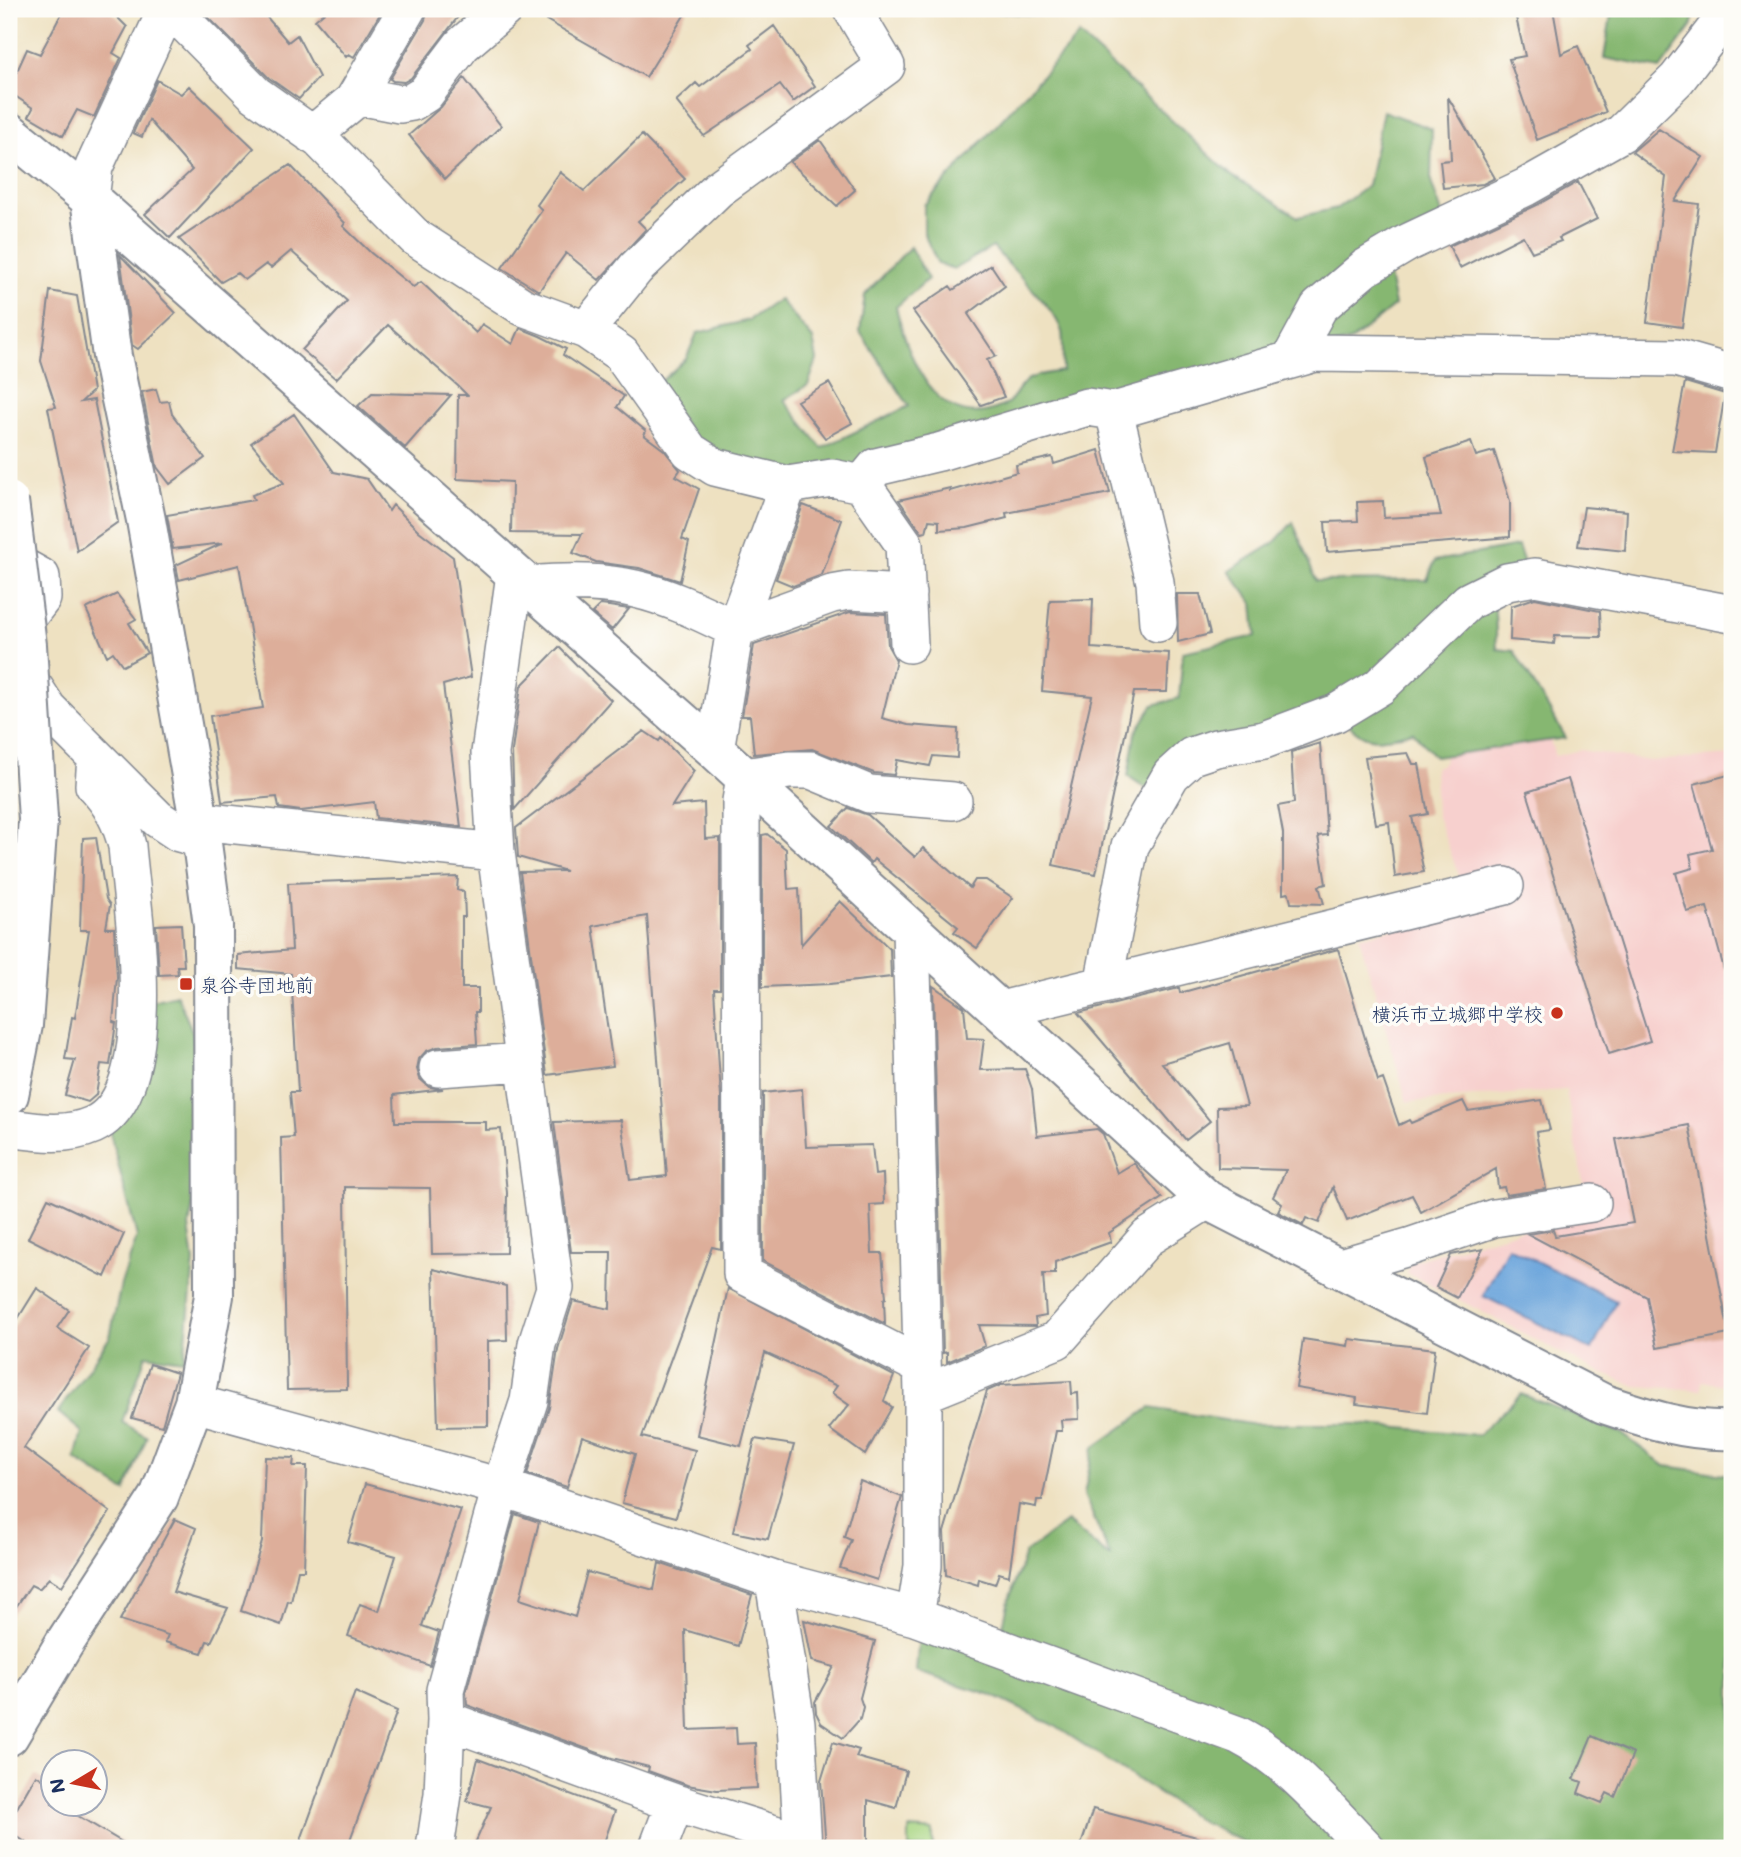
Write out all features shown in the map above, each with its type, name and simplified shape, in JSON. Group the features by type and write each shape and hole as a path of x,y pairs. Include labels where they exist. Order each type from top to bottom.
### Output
{"street":[{"path":"9,1736 64,1644 159,1497 194,1403 214,1296 213,925 200,830 146,520 112,356 90,199 94,167 169,9 256,94 312,135 415,237 523,307 586,330 621,354 690,451 715,467 788,485 832,478 862,484 904,544 909,644"},
{"path":"353,101 407,9"},
{"path":"312,135 353,101 363,97 400,104 412,102 433,86 449,58 462,44 504,9"},
{"path":"586,330 636,268 718,189 886,66 852,9"},
{"path":"1290,360 1319,306 1364,268 1407,243 1527,187 1622,132 1677,79 1731,9"},
{"path":"9,132 90,199 715,750 1207,1200 1604,1404 1660,1423 1710,1431 1732,1430"},
{"path":"862,484 876,467 939,452 1087,407 1115,411 1315,353 1676,358 1732,374"},
{"path":"1115,411 1155,582 1158,623"},
{"path":"715,750 735,629 788,485"},
{"path":"9,501 27,645 38,820 23,1025 9,1095"},
{"path":"9,559 41,577 42,598 16,632 22,667 48,709 158,819 179,833 200,830 496,852"},
{"path":"1103,985 1130,846 1171,775 1192,756 1216,748 1264,740 1336,713 1379,687 1469,601 1507,582 1535,577 1732,614"},
{"path":"521,580 577,581 637,587 683,603 735,629 832,594 908,593"},
{"path":"435,1848 443,1794 445,1690 501,1487 529,1401 537,1344 555,1287 496,852 490,753 521,580"},
{"path":"9,1128 70,1132 95,1124 116,1105 129,1081 137,1041 139,991 127,845 122,826 107,799 94,785 96,757"},
{"path":"745,777 789,770 811,770 869,794 953,801"},
{"path":"745,777 741,801 742,1274 922,1380 1057,1340 1148,1237 1207,1200"},
{"path":"1001,1010 1505,886"},
{"path":"911,929 922,1380 923,1566 915,1617"},
{"path":"438,1068 524,1062"},
{"path":"1337,1268 1494,1218 1592,1203"},
{"path":"194,1403 501,1487 774,1580 915,1617 1238,1735 1265,1749 1300,1779 1366,1848"},
{"path":"446,1720 803,1846 796,1723 774,1580"},
{"path":"658,1848 675,1803"}],"shaded area":[{"name":"横浜市立城郷中学校","path":"1550,739 1555,756 1580,750 1650,761 1732,755 1732,1387 1702,1381 1701,1390 1635,1386 1594,1370 1407,1273 1410,1262 1588,1210 1566,1090 1407,1102 1359,937 1472,910 1436,814 1434,768 1444,763 1447,746"}],"green space":[{"path":"954,9 1039,9 1039,15"},
{"path":"1612,9 1696,9 1691,27 1660,69 1604,58"},
{"path":"1079,35 1231,175 1298,217 1337,208 1368,186 1383,111 1432,129 1431,182 1442,214 1383,247 1395,305 1352,340 856,473 786,476 695,442 659,383 686,359 697,333 749,320 779,299 813,339 817,360 808,385 784,400 822,448 909,406 860,332 865,295 910,247 928,279 896,307 918,369 930,388 945,402 962,411 982,412 1008,403 1029,379 1063,371 1062,332 1042,300 993,247 954,269 938,264 924,234 924,205"},
{"path":"1293,522 1316,581 1427,580 1435,561 1518,546 1525,566 1493,578 1497,649 1514,651 1566,738 1435,757 1413,732 1384,738 1365,737 1329,704 1146,788 1128,776 1135,733 1153,705 1179,698 1183,652 1256,636 1253,603 1229,571 1274,543"},
{"path":"177,995 193,1033 198,1101 190,1145 196,1189 189,1226 194,1262 184,1360 146,1355 122,1422 147,1437 125,1491 75,1459 82,1432 58,1412 110,1337 121,1284 137,1237 110,1133 143,1003"},
{"path":"1521,1394 1621,1433 1665,1466 1732,1475 1732,1848 1256,1848 1204,1823 1052,1724 989,1694 916,1672 919,1636 995,1660 1009,1600 1025,1553 1067,1522 1111,1558 1084,1495 1093,1448 1150,1408 1249,1424 1356,1424 1478,1435"},
{"path":"909,1829 933,1831 933,1848 909,1848"}],"water":[{"path":"1508,1247 1616,1301 1592,1350 1483,1296"}],"building":[{"path":"64,9 109,9 127,27 113,53 121,58 94,117 77,110 63,136 29,116 33,108 9,92 9,89 27,49 40,54"},
{"path":"200,9 260,9 288,42 297,35 319,77 299,99 269,78"},
{"path":"328,9 383,9 354,57 349,54 346,57 315,20"},
{"path":"428,9 464,9 411,78 404,82 393,81 390,79 425,20"},
{"path":"527,9 688,9 646,77"},
{"path":"1514,9 1553,9 1561,54 1578,46 1606,112 1537,140 1509,59 1525,56"},
{"path":"774,26 815,86 793,102 780,85 704,136 676,101 696,83 700,87 752,49 749,45"},
{"path":"464,78 501,126 445,179 409,135 441,107"},
{"path":"157,80 181,94 189,86 254,148 170,238 145,214 192,170 149,120 142,137 133,133"},
{"path":"1448,97 1495,178 1483,184 1443,188 1440,161 1451,160"},
{"path":"1659,129 1703,157 1675,201 1699,204 1682,327 1647,322 1666,177 1632,152"},
{"path":"642,135 685,179 638,221 646,229 599,280 566,253 539,291 502,268 542,210 537,205 560,172 584,191"},
{"path":"820,140 855,190 837,206 790,162"},
{"path":"290,165 345,223 343,226 371,253 413,287 421,282 476,333 482,324 513,344 520,328 540,336 566,349 563,355 624,396 617,407 646,431 644,435 664,450 680,470 676,476 699,489 682,539 689,542 680,581 639,568 596,562 573,553 582,534 511,533 512,482 457,479 458,395 467,395 458,386 388,325 336,379 302,350 347,301 291,251 271,268 266,264 245,280 237,273 221,282 179,239"},
{"path":"1578,182 1597,219 1559,238 1561,241 1532,252 1523,236 1460,268 1449,246 1537,205"},
{"path":"120,255 176,313 138,349 132,345"},
{"path":"991,265 1005,286 968,314 996,356 987,360 1004,397 981,405 913,311 950,286 953,290"},
{"path":"50,291 77,296 93,391 81,402 94,400 118,522 77,551 48,408 56,407 41,361"},
{"path":"1685,382 1725,394 1715,453 1672,451"},
{"path":"829,383 852,423 825,438 797,401"},
{"path":"156,389 160,402 169,401 172,414 205,458 170,484 157,467 142,392"},
{"path":"372,393 451,395 405,448 358,406"},
{"path":"294,414 334,472 367,479 389,511 393,505 419,531 453,557 471,677 443,685 461,827 376,818 374,802 301,811 279,808 277,797 222,802 210,716 263,708 239,565 179,580 176,565 223,543 173,549 167,515 254,500 252,495 284,483 251,443"},
{"path":"1471,442 1476,456 1494,451 1510,501 1510,537 1327,552 1325,522 1358,521 1357,502 1383,501 1384,518 1441,515 1426,457"},
{"path":"1099,450 1110,493 1006,513 1007,518 967,528 939,530 939,521 929,520 926,532 922,533 899,500 950,488 950,491 1017,472 1016,465 1052,457 1054,464"},
{"path":"803,505 842,520 822,575 793,586 776,579"},
{"path":"1584,507 1627,511 1625,551 1578,546"},
{"path":"117,594 136,619 129,623 147,653 123,666 113,652 107,656 86,609"},
{"path":"1177,594 1200,594 1210,634 1178,642"},
{"path":"1535,598 1600,611 1601,637 1555,636 1554,644 1510,640 1511,606"},
{"path":"1093,599 1091,648 1169,653 1167,692 1134,692 1096,874 1053,865 1092,696 1042,691 1050,600"},
{"path":"600,605 629,609 612,630 592,613"},
{"path":"850,612 886,614 888,646 896,660 882,718 908,725 958,729 957,758 933,756 930,766 897,760 894,775 874,773 812,749 754,754 750,716 742,716 754,645"},
{"path":"559,647 611,700 514,810 512,751 521,686"},
{"path":"644,731 659,741 661,738 694,771 672,806 704,803 705,839 720,838 720,989 714,989 721,1097 721,1249 712,1247 642,1437 695,1450 676,1517 622,1503 635,1454 582,1436 567,1487 527,1474 549,1408 558,1349 573,1301 610,1309 611,1252 571,1252 554,1122 621,1120 630,1180 667,1176 647,916 593,926 613,1066 547,1075 520,872 566,871 518,857 516,828"},
{"path":"1320,743 1327,835 1318,836 1326,884 1319,886 1324,904 1291,903 1289,893 1283,894 1283,833 1278,806 1294,803 1291,752"},
{"path":"1408,753 1413,764 1419,764 1428,814 1412,817 1424,872 1395,877 1389,822 1376,824 1365,757"},
{"path":"1732,774 1732,968 1724,969 1707,907 1687,912 1676,873 1693,868 1690,854 1712,849 1694,784"},
{"path":"1568,779 1650,1041 1609,1054 1527,792"},
{"path":"848,808 868,815 915,857 923,848 970,888 975,880 986,880 1013,898 977,948 954,932 958,927 874,859 871,863 831,826"},
{"path":"767,834 786,849 788,889 799,888 801,945 840,901 890,949 891,977 830,984 762,987 762,835"},
{"path":"96,837 106,899 110,905 106,928 114,928 117,977 113,1022 116,1023 110,1065 101,1064 96,1095 88,1102 65,1095 75,1060 65,1059 72,1017 75,1018 89,930 80,930 83,838"},
{"path":"458,877 457,890 464,892 465,917 462,917 462,988 478,988 478,1012 475,1012 477,1044 437,1047 426,1051 419,1059 417,1069 420,1079 429,1087 443,1089 394,1095 395,1122 486,1122 486,1130 501,1129 507,1193 506,1253 432,1254 430,1188 345,1187 347,1389 287,1390 281,1138 294,1137 290,1092 298,1092 291,974 238,969 238,955 292,950 288,883"},
{"path":"181,924 184,966 177,966 178,974 159,975 156,925"},
{"path":"1338,949 1378,1081 1383,1079 1399,1125 1409,1120 1411,1123 1463,1101 1468,1111 1542,1100 1550,1130 1536,1132 1546,1189 1506,1195 1504,1187 1498,1188 1496,1169 1421,1212 1412,1195 1347,1221 1333,1187 1319,1223 1306,1218 1303,1225 1278,1212 1282,1204 1273,1197 1286,1170 1218,1168 1217,1107 1247,1106 1230,1043 1162,1063 1210,1121 1186,1140 1078,1013 1179,988 1180,993"},
{"path":"933,986 964,1007 967,1038 984,1039 980,1070 1025,1069 1032,1089 1037,1136 1097,1129 1103,1134 1117,1173 1134,1163 1162,1198 1109,1233 1111,1242 1055,1262 1055,1274 1043,1274 1046,1316 1035,1318 1036,1326 979,1325 985,1346 947,1362 947,1352 943,1353"},
{"path":"802,1089 806,1147 872,1145 875,1175 883,1174 884,1204 870,1205 872,1253 882,1253 885,1324 763,1261 763,1093"},
{"path":"1689,1125 1729,1334 1657,1348 1647,1297 1528,1234 1553,1230 1555,1236 1633,1223 1616,1139"},
{"path":"48,1198 124,1234 105,1277 28,1238"},
{"path":"1483,1249 1457,1298 1436,1287 1451,1255"},
{"path":"433,1269 506,1286 507,1340 488,1341 488,1426 438,1427"},
{"path":"37,1288 69,1310 57,1328 89,1348 24,1448 110,1512 62,1586 49,1578 39,1589 31,1585 9,1617 9,1333"},
{"path":"728,1288 894,1376 884,1401 892,1407 865,1455 829,1429 849,1405 832,1393 837,1386 765,1353 741,1446 697,1435"},
{"path":"1303,1339 1348,1346 1349,1339 1435,1349 1427,1413 1356,1404 1357,1398 1296,1388"},
{"path":"150,1364 177,1373 162,1426 132,1418"},
{"path":"1071,1381 1072,1394 1078,1393 1079,1419 1061,1420 1062,1431 1056,1431 1042,1500 1037,1500 1036,1507 1019,1504 1009,1576 999,1573 995,1584 979,1579 978,1585 946,1575 944,1532 987,1391 1001,1385"},
{"path":"755,1439 794,1445 768,1539 733,1532"},
{"path":"265,1457 294,1458 293,1466 307,1466 304,1570 298,1570 291,1602 288,1601 281,1625 241,1611 262,1542"},
{"path":"860,1481 902,1497 877,1580 840,1568 851,1540 844,1537"},
{"path":"365,1484 461,1510 422,1626 439,1632 430,1666 348,1636 360,1604 379,1611 396,1556 348,1542"},
{"path":"515,1514 539,1522 520,1599 575,1617 587,1572 654,1590 659,1563 752,1595 738,1646 685,1630 688,1730 736,1728 737,1744 755,1743 757,1788 717,1790 687,1785 648,1771 649,1767 612,1758 467,1705 466,1692"},
{"path":"175,1519 196,1528 173,1592 228,1608 211,1642 207,1641 202,1653 165,1642 168,1635 120,1620"},
{"path":"804,1620 875,1641 860,1698 863,1707 860,1719 843,1738 821,1723 816,1713 815,1702 834,1667 812,1661"},
{"path":"355,1692 397,1711 347,1848 298,1848"},
{"path":"1592,1736 1633,1754 1615,1797 1607,1793 1602,1803 1578,1793 1582,1782 1574,1779"},
{"path":"833,1742 859,1750 856,1757 906,1771 896,1808 868,1800 868,1848 826,1848 821,1781"},
{"path":"478,1759 615,1811 602,1848 473,1848 491,1807 467,1801"},
{"path":"36,1775 38,1818 82,1818 132,1848 34,1848 9,1831 9,1822"},
{"path":"1093,1809 1208,1840 1207,1848 1080,1848"}],"place":[{"name":"泉谷寺団地前","path":"186,984"},
{"name":"横浜市立城郷中学校","path":"1557,1013"}]}
